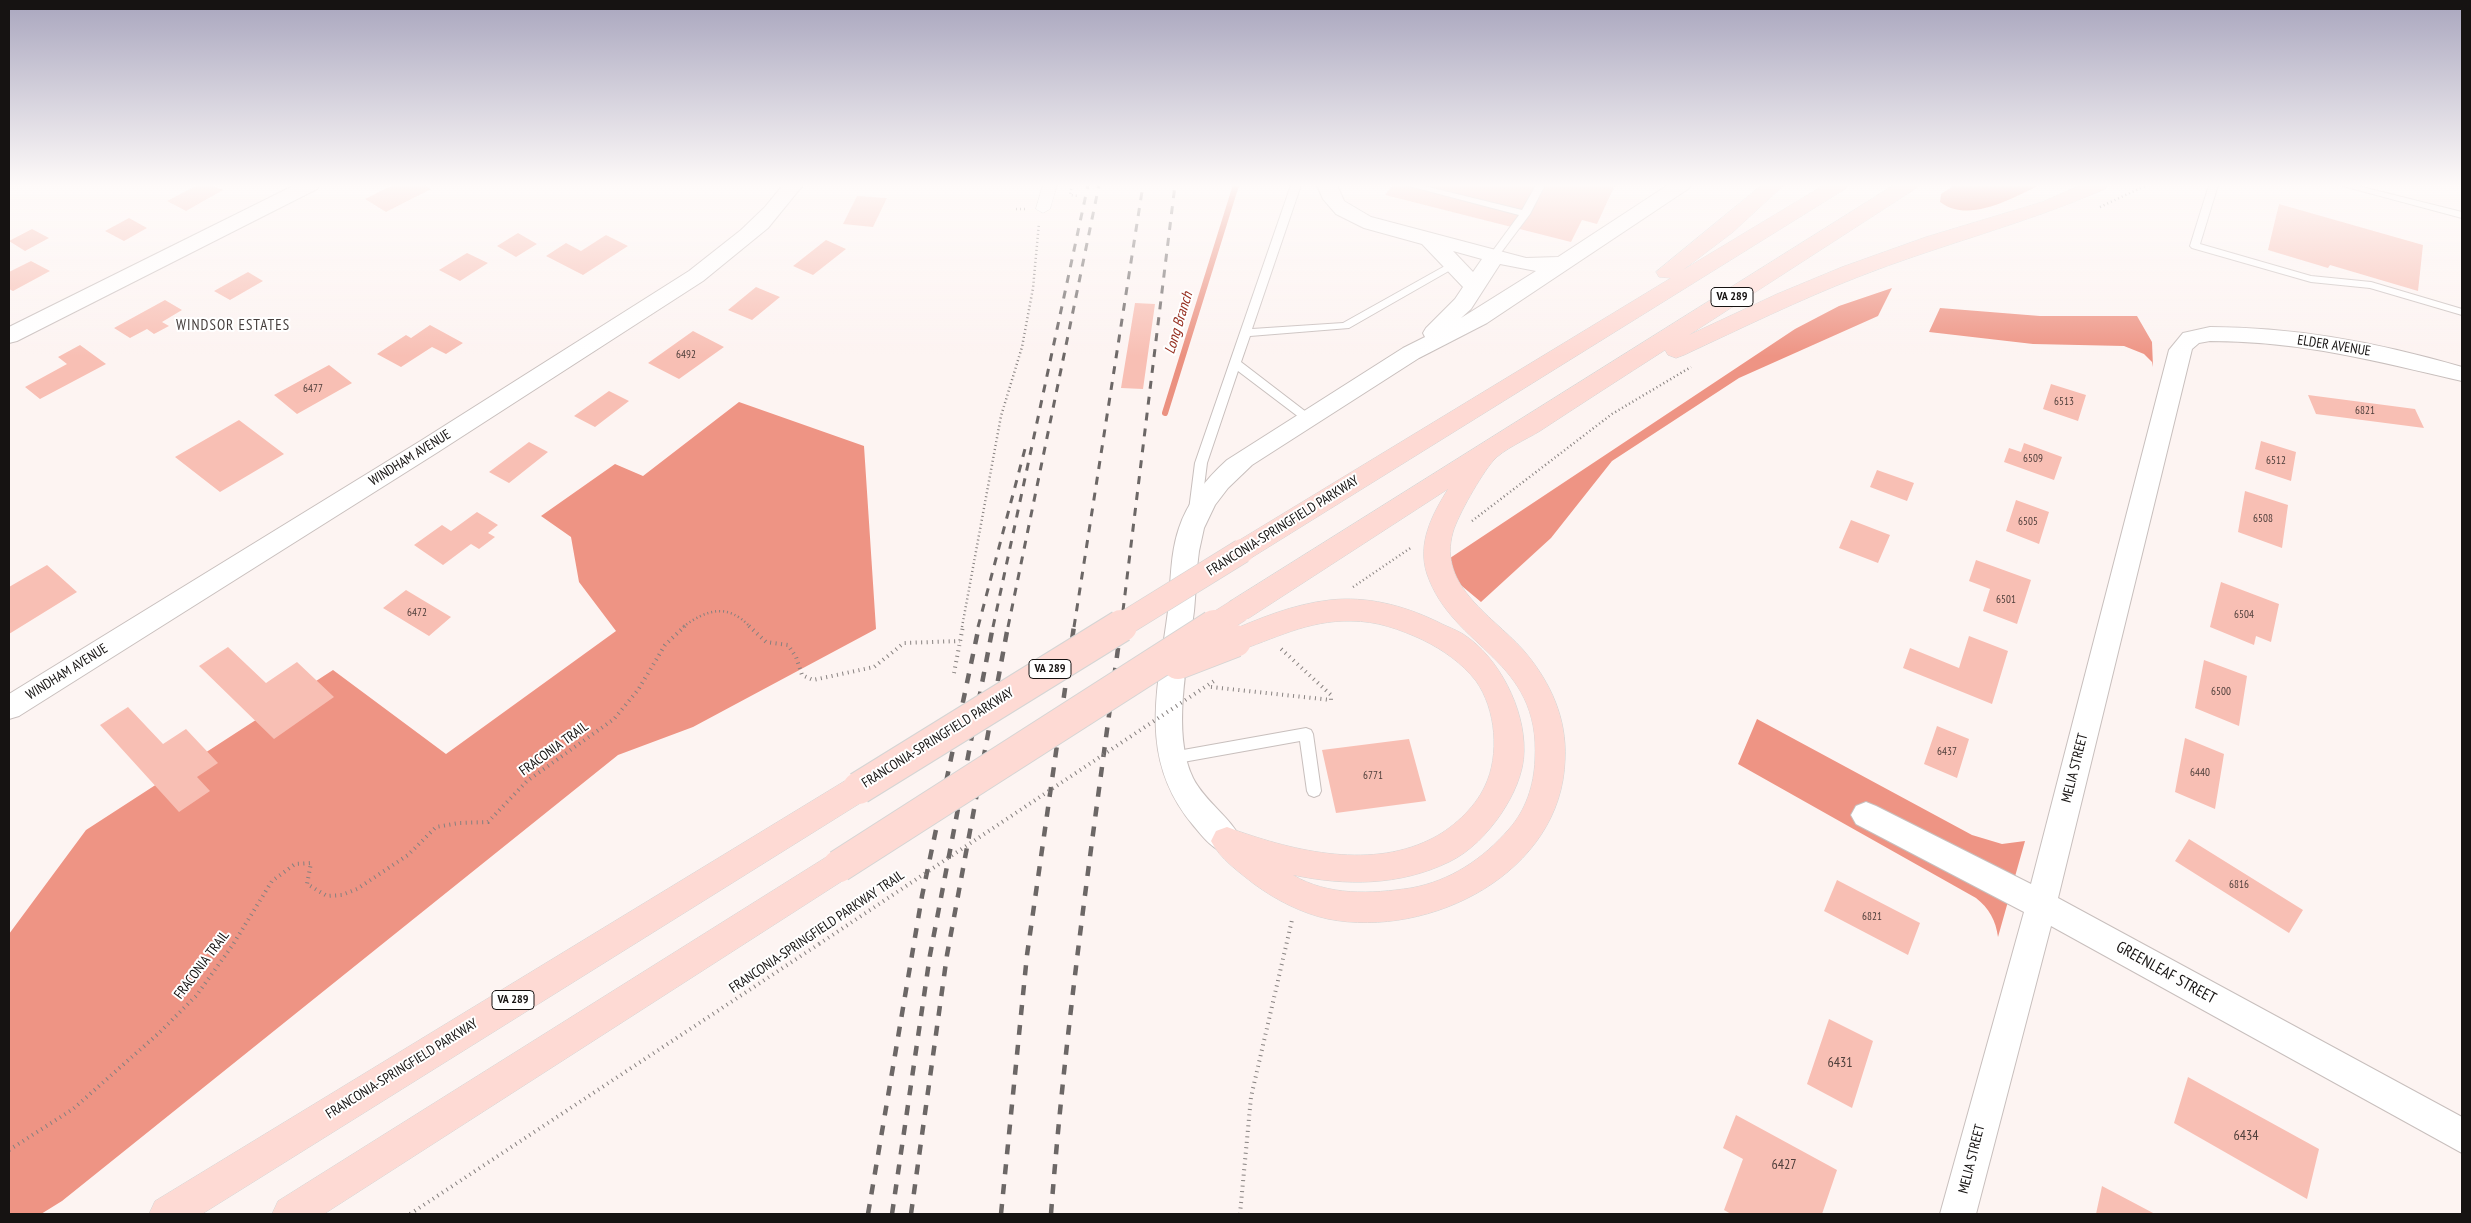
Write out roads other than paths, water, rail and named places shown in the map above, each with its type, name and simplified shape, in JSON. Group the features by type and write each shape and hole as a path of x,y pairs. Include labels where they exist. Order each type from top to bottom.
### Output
{"main road":[{"path":"1616,322 1674,266 1705,242"},
{"name":"FRANCONIA-SPRINGFIELD PARKWAY","path":"168,1214 1746,242"},
{"name":"VA 289","path":"291,1214 1818,242"},
{"path":"1556,409 1744,318 1817,285 1898,254 1935,242"},
{"path":"1227,841 1272,880 1298,895 1327,904 1363,907 1423,900 1464,884 1499,862 1527,832 1538,814 1549,780 1551,742 1544,707 1536,691 1515,660 1451,596 1443,580 1436,550 1439,534 1448,515 1485,454"},
{"path":"1118,687 1235,640 1302,616 1344,610 1380,612 1421,624 1453,641 1483,670 1495,688 1502,704 1510,743 1509,762 1496,801 1469,832 1432,855 1387,867 1342,868 1288,859 1227,841"}],"street":[{"path":"9,336 196,242"},
{"name":"WINDHAM AVENUE","path":"9,708 430,446 696,276 739,242"},
{"path":"1432,242 1456,264 1474,286"},
{"path":"1441,242 1535,265 1565,262"},
{"path":"1227,841 1197,810 1185,791 1172,758 1170,742 1171,698 1187,556 1194,520 1215,487 1231,469 1411,353 1480,318 1595,242"},
{"path":"1411,353 1453,316 1494,256"},
{"name":"ELDER AVENUE","path":"2204,334 2255,335 2319,343 2400,357 2462,374"},
{"name":"MELIA STREET","path":"1958,1214 2041,905 2180,350 2184,343 2193,337 2204,334"},
{"name":"GREENLEAF STREET","path":"1866,815 2041,905 2462,1136"}],"lane":[{"path":"1194,520 1201,463 1276,242"},
{"path":"1494,256 1504,242"},
{"path":"2196,242 2195,246 2311,279 2371,285 2462,312"},
{"path":"1244,333 1345,326 1456,264"},
{"path":"1235,363 1308,418"},
{"path":"1172,758 1306,734 1314,791"}],"waterway":[{"name":"Long Branch","path":"1165,413 1218,242"}],"railway":[{"path":"993,627 1076,242"},
{"path":"1008,627 1087,242"},
{"path":"1074,627 1134,242"},
{"path":"1121,627 1168,242"},
{"path":"978,627 1026,445"},
{"path":"868,1214 922,896 979,626"},
{"path":"892,1214 930,955 993,626"},
{"path":"911,1214 947,955 1008,626"},
{"path":"1001,1214 1027,955 1074,626"},
{"path":"1051,1214 1073,993 1121,626"}],"district":[{"name":"WINDSOR ESTATES","path":"233,326"}]}
